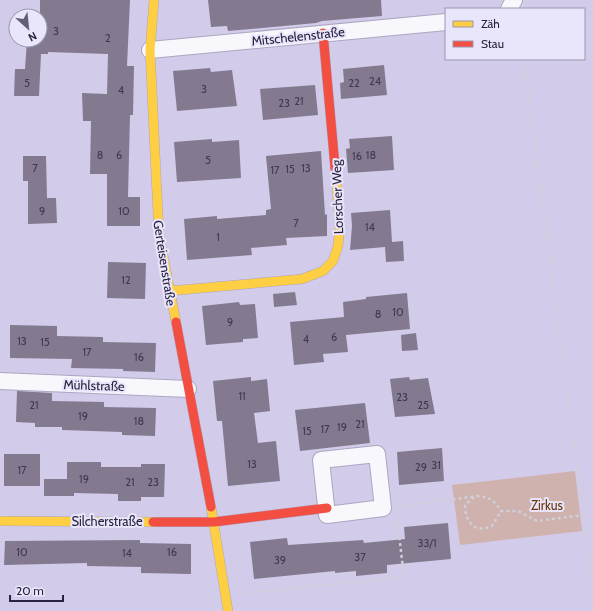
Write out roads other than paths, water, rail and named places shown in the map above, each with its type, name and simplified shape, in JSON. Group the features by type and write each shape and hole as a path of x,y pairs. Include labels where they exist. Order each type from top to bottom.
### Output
{"street":[{"name":"Gerteisenstraße","path":"154,0 150,50 159,235 214,522 228,611"},
{"name":"Mitschelenstraße","path":"150,50 445,22"},
{"name":"Lorscher Weg","path":"169,291 302,279 317,274 329,267 337,255 340,225 334,143 323,33"},
{"name":"Mühlstraße","path":"0,381 188,389"},
{"path":"377,454 390,508 327,515 327,508 321,460 377,454"},
{"path":"214,522 327,508"},
{"name":"Silcherstraße","path":"0,521 214,522"}],"park label":[{"name":"Zirkus","path":"547,505"}]}
